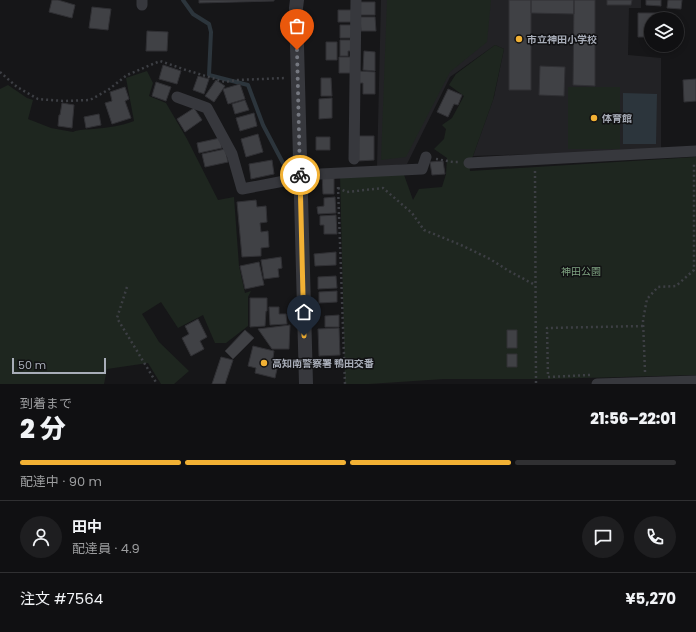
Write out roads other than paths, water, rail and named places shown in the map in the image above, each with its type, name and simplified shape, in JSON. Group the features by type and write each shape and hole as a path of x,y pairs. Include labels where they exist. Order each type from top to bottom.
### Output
{"street":[{"path":"297,0 306,384"},
{"path":"354,159 356,0"},
{"path":"177,97 207,108 232,154 242,189 300,176 422,169 426,157"},
{"path":"470,163 695,151"},
{"path":"595,380 673,383 696,381"}],"waterway":[{"path":"183,0 193,14 209,24 211,32 209,75 248,85 263,125 283,163"}],"place":[{"name":"市立神田小学校","path":"519,39"},
{"name":"体育館","path":"594,118"},
{"name":"高知南警察署 鴨田交番","path":"264,363"}],"park label":[{"name":"神田公園","path":"581,271"}]}
